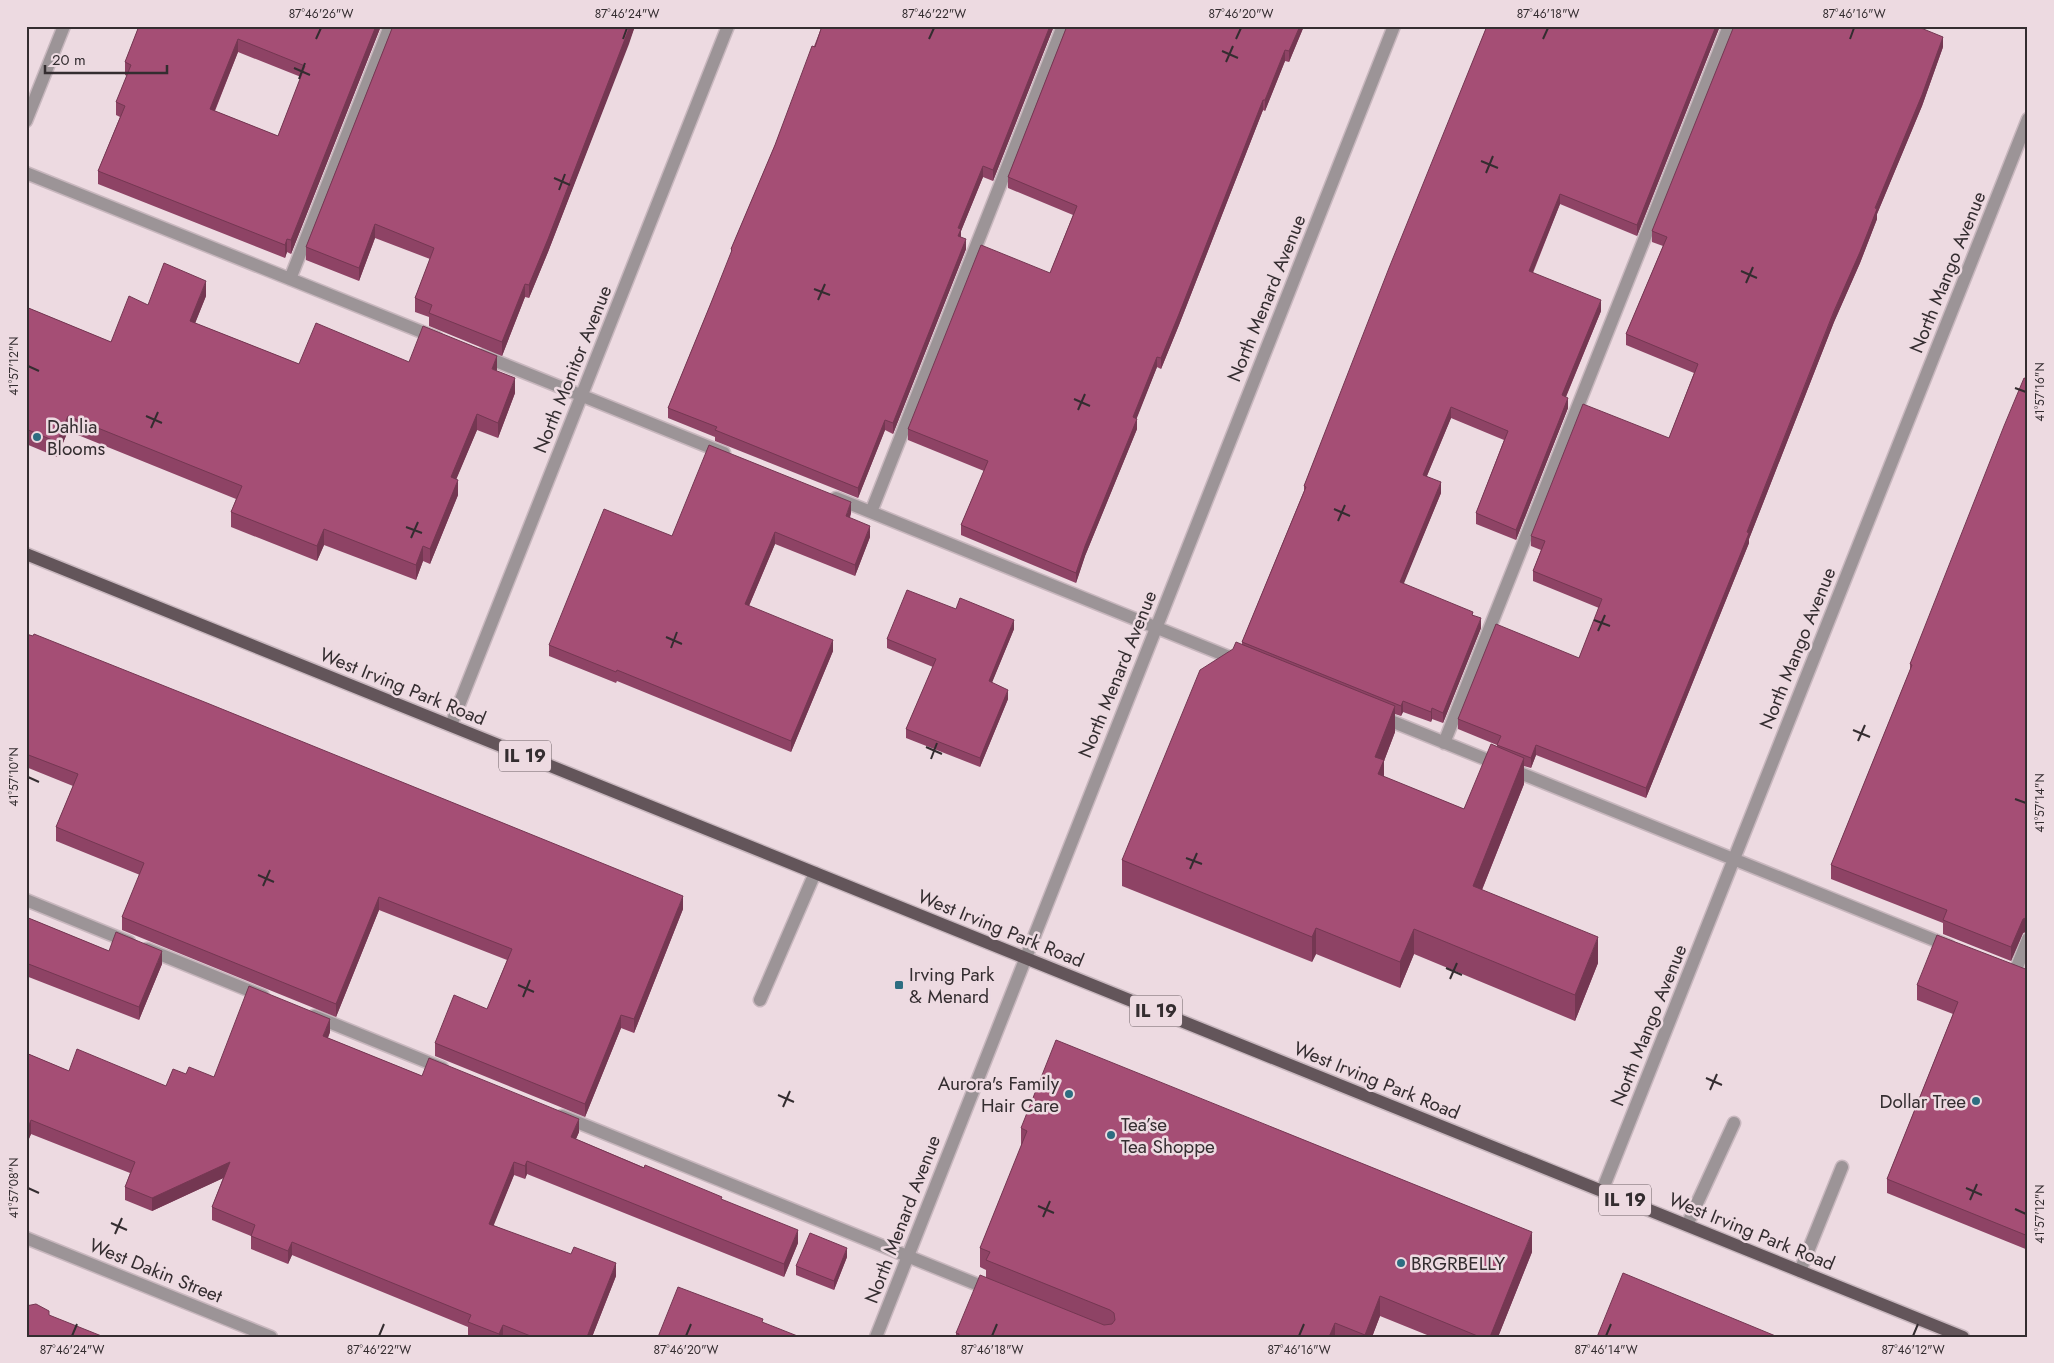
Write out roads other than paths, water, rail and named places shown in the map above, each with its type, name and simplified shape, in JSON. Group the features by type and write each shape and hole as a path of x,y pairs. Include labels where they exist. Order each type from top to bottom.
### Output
{"main road":[{"name":"West Irving Park Road","path":"26,554 1962,1337"}],"street":[{"path":"26,121 64,26"},
{"path":"290,279 390,26"},
{"name":"North Monitor Avenue","path":"451,725 728,26"},
{"path":"871,512 1063,26"},
{"name":"North Menard Avenue","path":"876,1337 1394,26"},
{"path":"1444,743 1729,26"},
{"name":"North Mango Avenue","path":"1602,1191 2028,119"},
{"path":"26,173 446,341"},
{"path":"473,352 732,457"},
{"path":"825,494 1251,665"},
{"path":"1371,713 1961,950"},
{"path":"760,1000 815,873"},
{"path":"26,900 276,1001"},
{"path":"2028,939 2010,970 2028,978"},
{"path":"304,1012 452,1072"},
{"path":"553,1113 1006,1296"},
{"path":"1687,1225 1734,1123"},
{"path":"1800,1271 1842,1167"},
{"name":"West Dakin Street","path":"26,1238 271,1337"}],"place":[{"name":"Dahlia Blooms","path":"37,437"},
{"name":"Irving Park & Menard","path":"899,985"},
{"name":"Aurora's Family Hair Care","path":"1069,1094"},
{"name":"Dollar Tree","path":"1976,1101"},
{"name":"Tea’se Tea Shoppe","path":"1111,1135"},
{"name":"BRGRBELLY","path":"1401,1263"}]}
